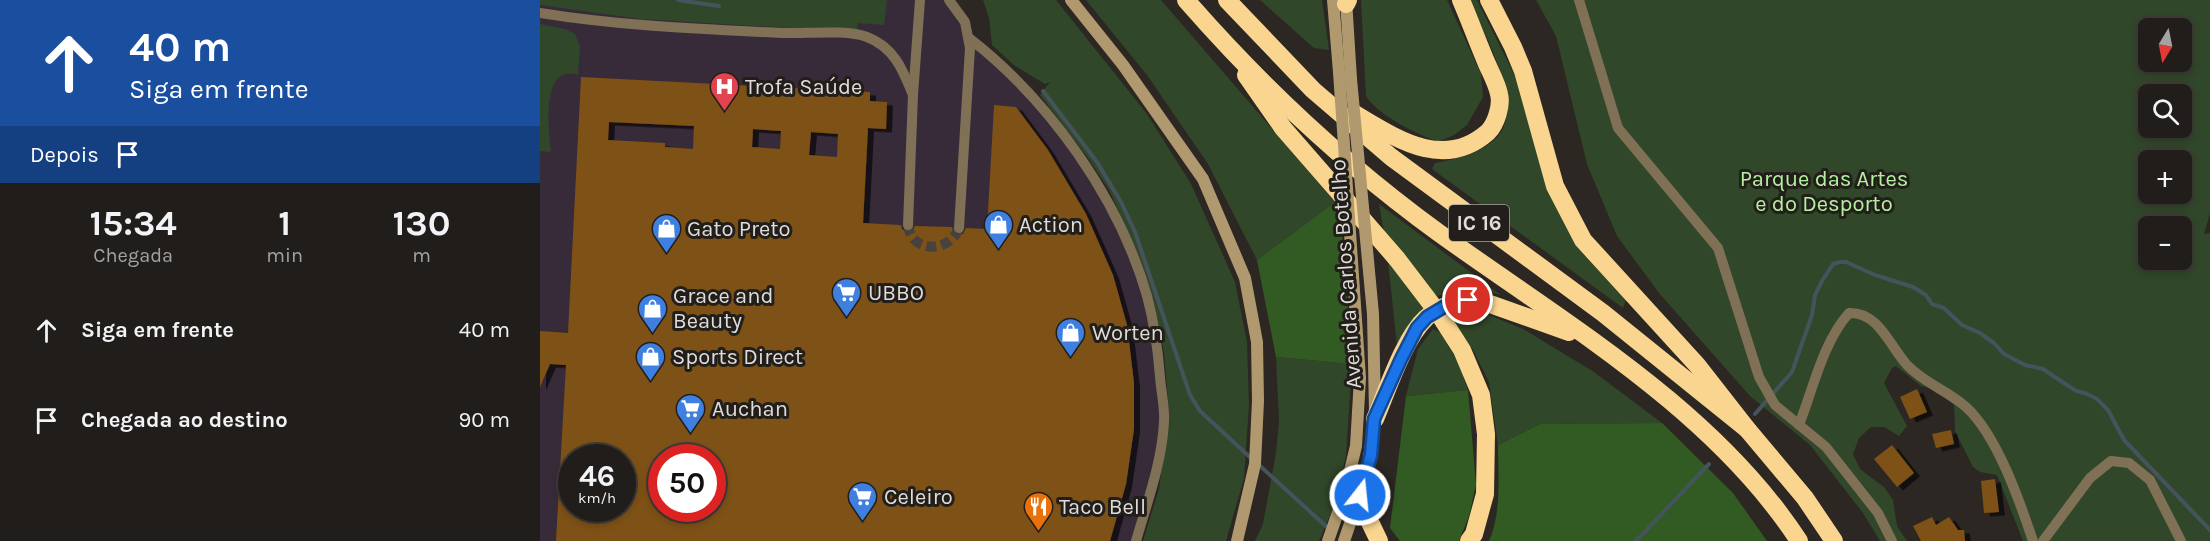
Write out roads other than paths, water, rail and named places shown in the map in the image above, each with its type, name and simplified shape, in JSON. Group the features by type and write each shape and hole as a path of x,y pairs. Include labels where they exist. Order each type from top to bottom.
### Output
{"highway":[{"name":"IC 16","path":"1186,0 1219,37 1314,130 1378,185 1437,232 1590,339 1644,380 1726,450 1783,516 1799,541"},
{"name":"IC 16","path":"1227,0 1313,90 1391,157 1603,313 1747,429 1806,498 1834,541"},
{"path":"1313,90 1393,137 1418,147 1442,152 1466,147 1479,140 1492,128 1497,117 1500,95 1461,0"},
{"path":"1489,0 1514,47 1523,71 1554,186 1583,240 1697,365 1747,429"},
{"path":"1219,37 1283,128 1397,260 1439,314 1462,350 1481,395 1486,434 1485,494 1474,534 1469,541"},
{"path":"1374,419 1417,328 1427,317 1447,305 1468,300 1490,304 1590,339"},
{"path":"1366,477 1368,518 1379,541"}],"main road":[{"path":"1071,0 1123,65 1203,179 1245,278 1257,342 1258,401 1255,464 1237,541"},
{"name":"Avenida Carlos Botelho","path":"1328,541 1345,492 1356,446 1360,378 1339,72 1343,1"},
{"name":"Avenida Carlos Botelho","path":"1343,1 1372,314 1374,419 1371,455 1366,477 1344,541"}],"street":[{"path":"908,225 913,95 920,0"},
{"path":"949,0 965,22 969,38 959,228"},
{"path":"1579,0 1618,128 1718,248 1759,377 1766,390 1775,405 1833,455 1878,513 1892,541"},
{"path":"540,13 646,26 861,35 878,42 897,58 913,95"},
{"path":"969,38 1015,77 1073,145 1129,247 1147,297 1158,357 1164,422 1155,475 1136,541"},
{"path":"1799,425 1827,348 1839,324 1849,314 1860,313 1876,322 1907,365 1926,381 1966,407 1985,430 2016,492 2033,541"},
{"path":"2043,541 2090,478 2110,461 2129,463 2150,480 2181,541"}],"waterway":[{"path":"678,0 719,6"},
{"path":"1043,91 1097,162 1121,202 1135,232 1190,395 1200,411 1253,460"},
{"path":"1755,414 1792,372 1812,315 1815,295 1822,281 1833,264 1846,262 1875,275 1913,287 1926,295 1932,304 1944,308 1962,325 1980,333 1994,343 2004,354 2025,365 2043,369 2076,391 2097,399 2108,410 2124,440 2210,530"},
{"path":"1636,541 1709,464"},
{"path":"1259,465 1329,529"}],"tunnel":[{"path":"908,225 916,241 931,247 948,242 959,228"}],"place":[{"name":"Trofa Saúde","path":"724,112"},
{"name":"Action","path":"998,250"},
{"name":"Gato Preto","path":"666,254"},
{"name":"UBBO","path":"847,318"},
{"name":"Grace and Beauty","path":"652,334"},
{"name":"Worten","path":"1071,358"},
{"name":"Sports Direct","path":"651,382"},
{"name":"Auchan","path":"691,434"},
{"name":"Celeiro","path":"863,522"},
{"name":"Taco Bell","path":"1038,532"}],"park label":[{"name":"Parque das Artes e do Desporto","path":"1824,190"}]}
